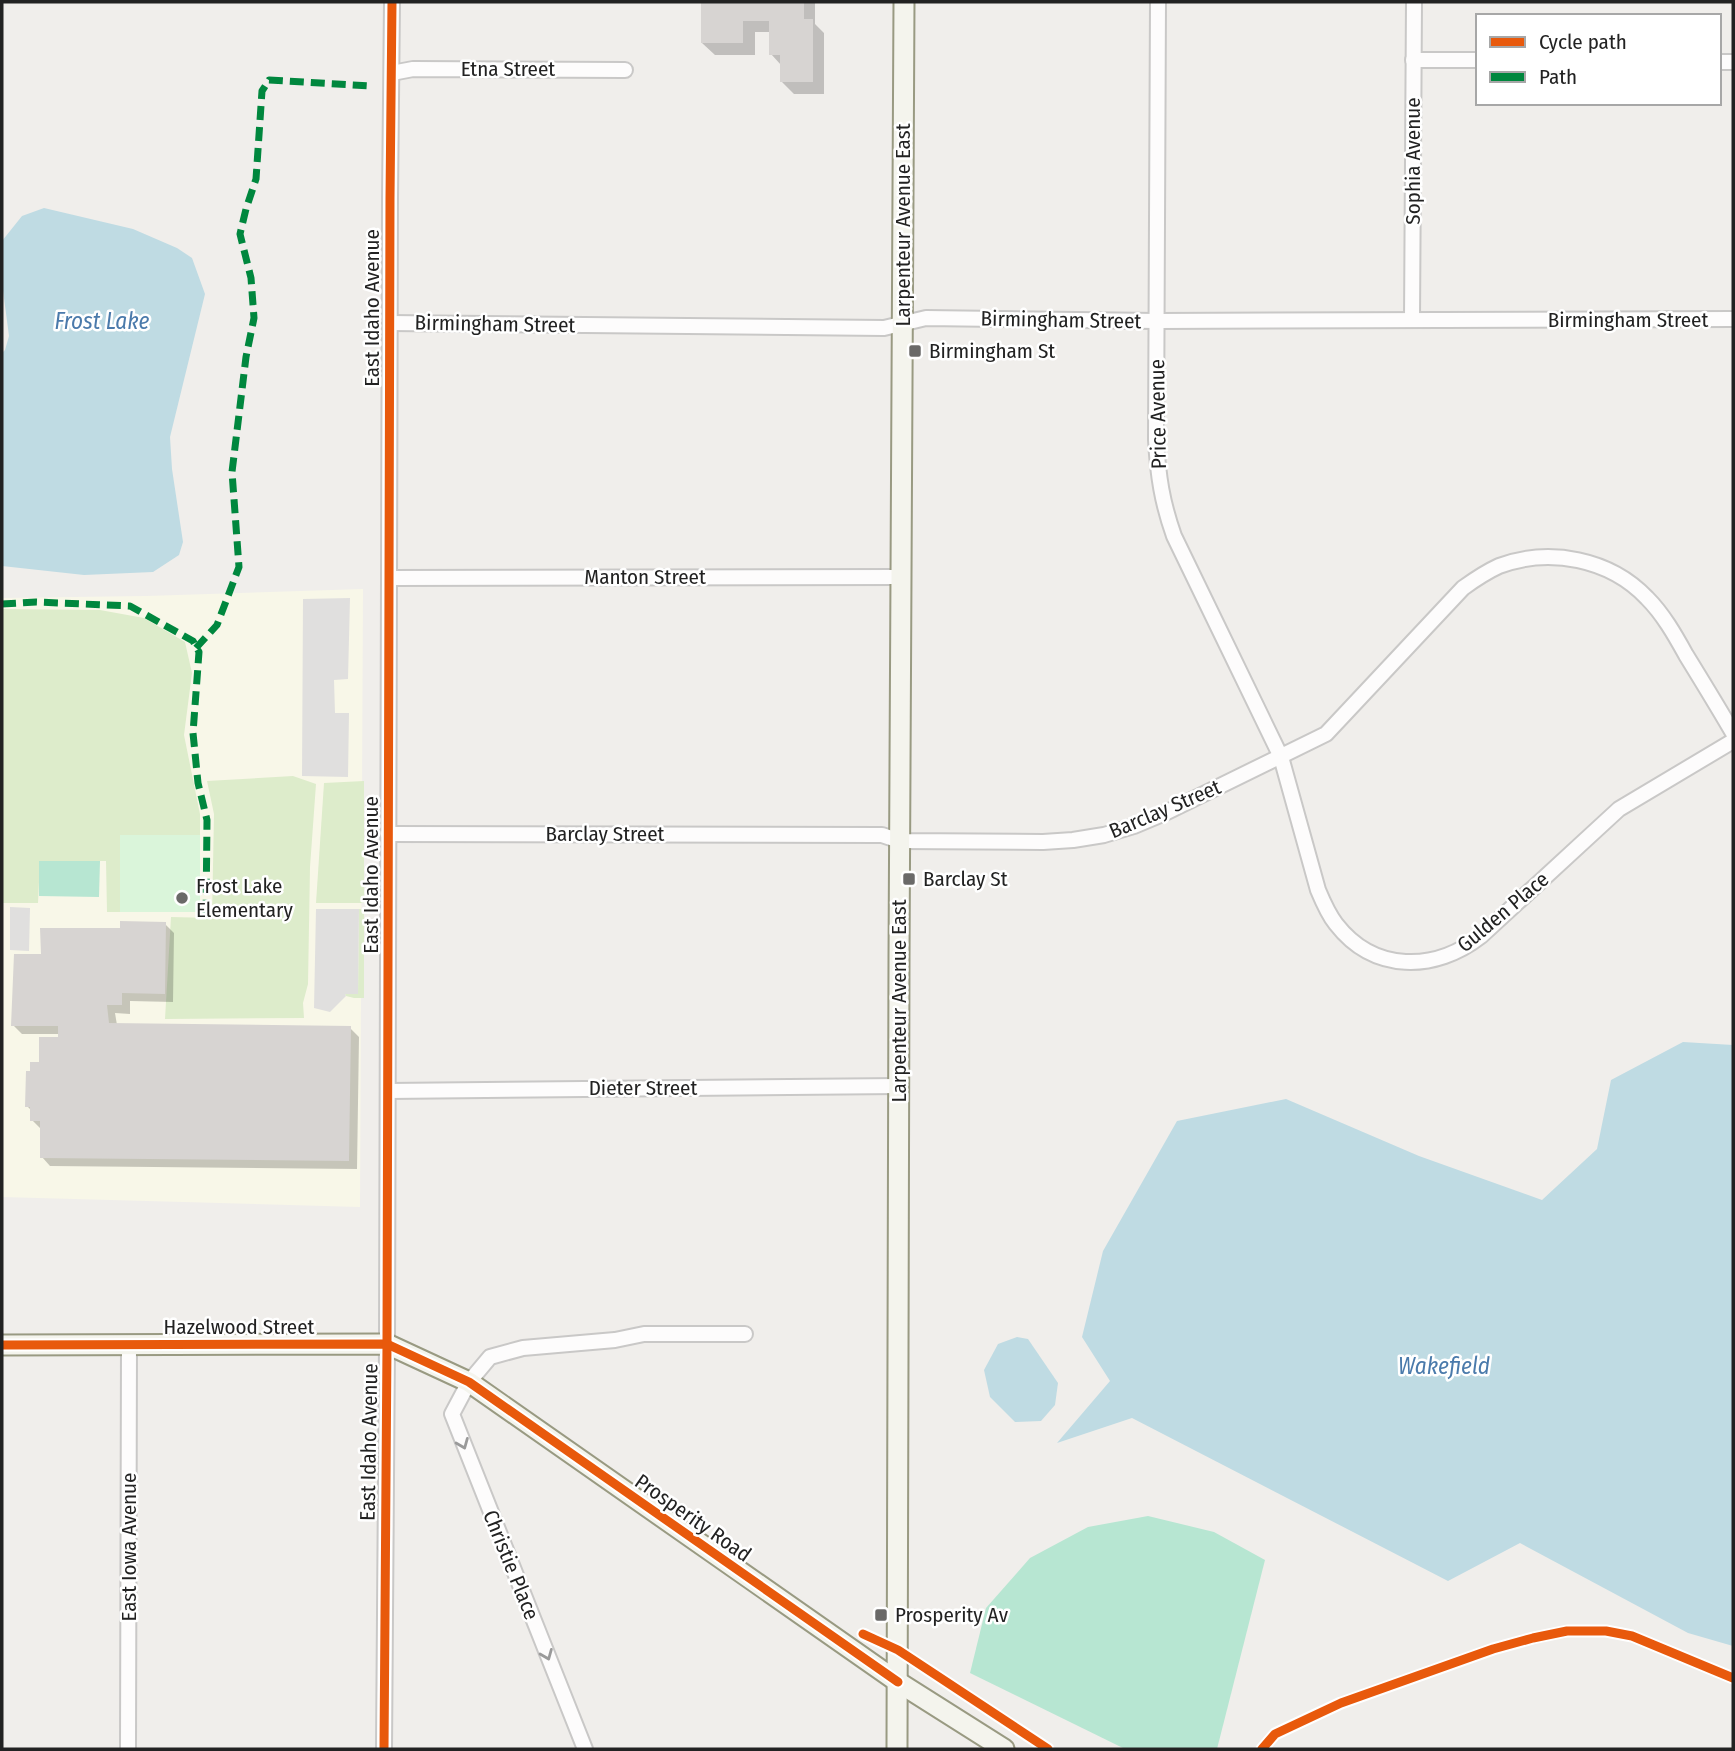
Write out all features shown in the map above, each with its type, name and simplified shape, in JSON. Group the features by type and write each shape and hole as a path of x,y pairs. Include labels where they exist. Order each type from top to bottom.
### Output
{"street":[{"name":"East Idaho Avenue","path":"384,1749 392,2"},
{"name":"Larpenteur Avenue East","path":"897,1749 904,2"},
{"name":"Price Avenue","path":"1158,2 1158,476 1164,507 1174,536 1281,757"},
{"name":"Sophia Avenue","path":"1412,320 1414,2"},
{"path":"1413,60 1476,60"},
{"name":"Etna Street","path":"392,73 412,69 625,70"},
{"name":"Birmingham Street","path":"390,323 884,328 926,317 1157,321 1733,319"},
{"name":"Barclay Street","path":"388,834 882,835 900,841 1043,842 1104,835 1134,827 1165,813 1326,734 1463,588 1500,566 1549,556 1573,559 1603,568 1635,586 1667,623 1733,733"},
{"name":"Manton Street","path":"389,578 902,577"},
{"name":"Gulden Place","path":"1281,757 1318,890 1335,923 1348,937 1379,956 1416,962 1452,955 1468,946 1619,809 1733,741"},
{"name":"Dieter Street","path":"388,1091 899,1086"},
{"path":"468,1382 490,1357 523,1348 615,1340 644,1334 745,1334"},
{"name":"Hazelwood Street","path":"2,1345 387,1345 468,1382"},
{"name":"East Iowa Avenue","path":"128,1749 130,1345"},
{"name":"Prosperity Road","path":"468,1382 898,1682 1004,1749"},
{"name":"Christie Place","path":"468,1382 452,1414 585,1749"}],"shaded area":[{"name":"Frost Lake Elementary","path":"363,589 360,1207 2,1197 2,598"},
{"path":"350,598 348,679 334,680 335,713 349,713 348,777 302,776 303,599"},
{"path":"10,907 30,908 29,951 10,950"},
{"path":"316,909 359,909 358,994 345,994 330,1012 314,1008"}],"green space":[{"path":"2,609 100,610 144,618 185,642 192,673 184,735 200,814 200,835 120,835 120,912 107,912 106,861 40,861 38,903 2,903"},
{"path":"293,776 316,784 310,867 308,984 303,1003 304,1018 165,1019 171,917 212,918 214,814 207,781"},
{"path":"364,781 364,903 316,903 324,783"},
{"path":"120,835 200,835 200,912 120,912"},
{"path":"39,861 100,861 99,897 39,896"},
{"path":"359,909 364,909 364,998 354,998 345,994 358,993"},
{"path":"1148,1516 1214,1532 1265,1560 1217,1749 1125,1749 970,1673 986,1608 1030,1558 1088,1527"}],"water":[{"name":"Frost Lake","path":"44,208 133,229 177,248 192,258 205,294 170,437 183,542 179,555 153,572 84,575 2,566 2,353 9,336 2,283 2,241 22,216"},
{"name":"Wakefield","path":"1683,1042 1733,1045 1733,1646 1688,1633 1520,1543 1448,1581 1132,1418 1057,1443 1110,1381 1082,1337 1103,1251 1177,1121 1286,1099 1419,1156 1542,1200 1597,1149 1611,1080"},
{"path":"1017,1337 1028,1339 1058,1383 1055,1405 1041,1421 1015,1422 990,1397 984,1370 998,1344"}],"building":[{"path":"701,2 804,2 804,19 813,19 813,82 780,82 780,55 769,55 769,21 743,21 743,43 701,43"},
{"name":"Frost Lake Elementary","path":"120,921 166,922 165,994 122,993 122,1005 107,1005 109,1023 351,1026 349,1161 40,1158 40,1121 30,1121 30,1107 25,1107 26,1071 30,1071 30,1062 39,1062 39,1037 58,1037 58,1026 11,1026 14,954 41,954 40,928 120,928"}],"marked path":[{"path":"196,648 217,625 239,567 232,472 246,357 254,318 251,278 240,234 256,179 262,91 269,80 369,86"},
{"path":"2,604 36,602 130,606 193,641 199,652 193,733 198,783 207,820 206,915"}],"cycle path":[{"path":"384,1749 392,2"},
{"path":"2,1345 387,1344 469,1382 898,1682"},
{"path":"1262,1749 1275,1734 1341,1703 1493,1649 1567,1631 1606,1631 1632,1636 1733,1678"},
{"path":"863,1634 898,1650 1048,1749"}],"place":[{"name":"Birmingham St","path":"915,351"},
{"name":"Barclay St","path":"909,879"},
{"name":"Frost Lake Elementary","path":"182,898"},
{"name":"Prosperity Av","path":"881,1615"}]}
